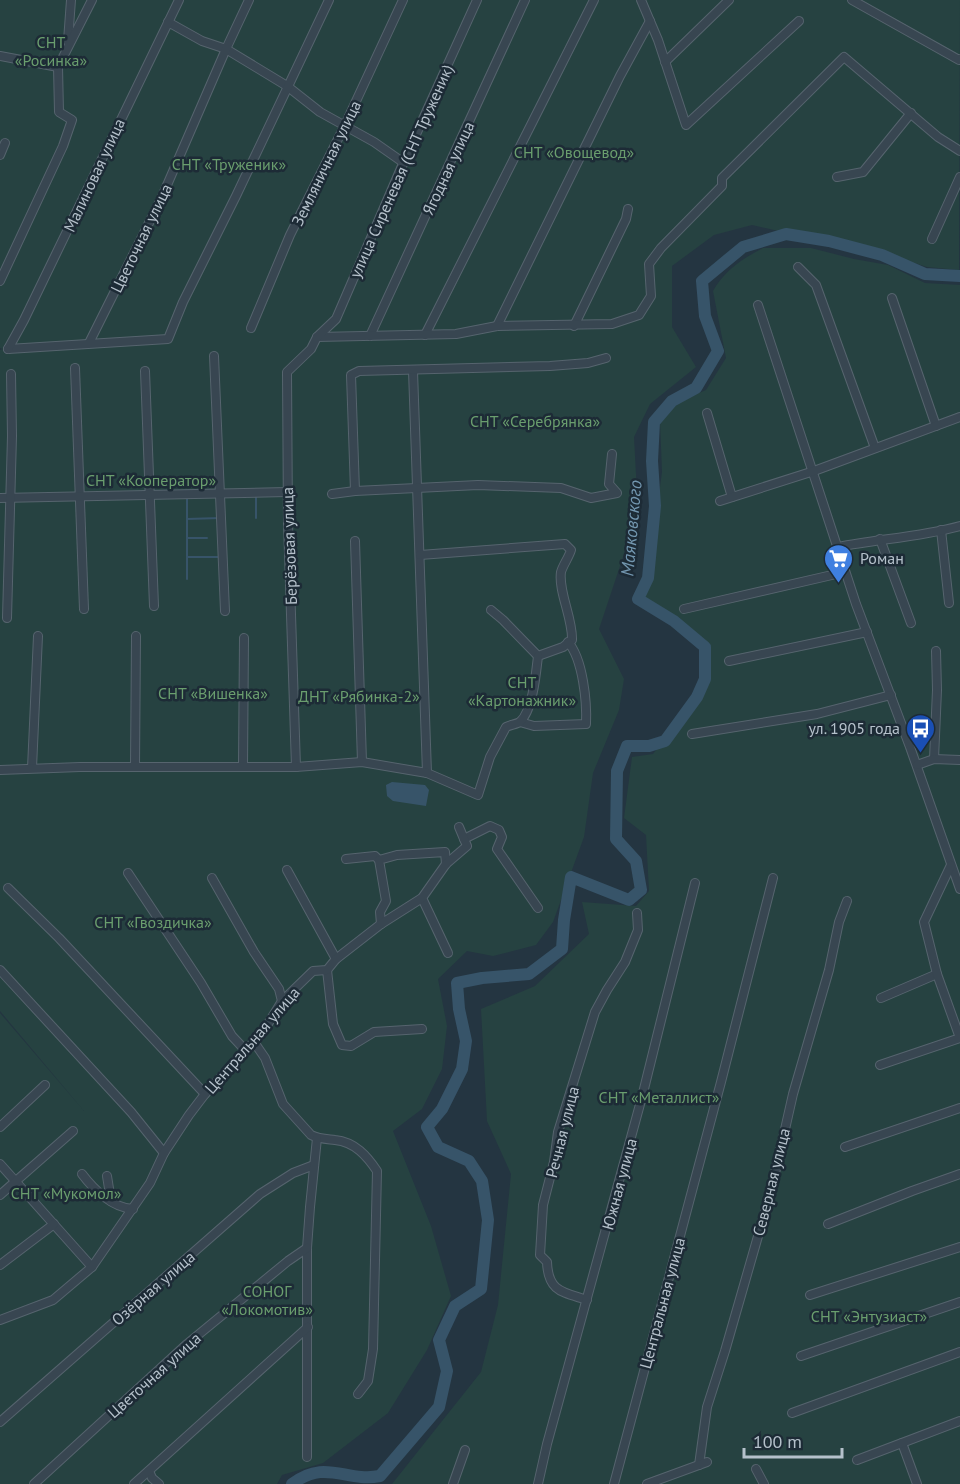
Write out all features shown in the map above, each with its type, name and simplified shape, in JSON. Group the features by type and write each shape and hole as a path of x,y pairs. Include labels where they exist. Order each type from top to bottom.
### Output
{"street":[{"path":"68,46 71,0"},
{"path":"0,281 63,146 72,120 59,112 58,68 92,0"},
{"name":"Малиновая улица","path":"88,343 8,349 30,309 179,0"},
{"name":"Цветочная улица","path":"88,343 161,199 249,0"},
{"path":"88,343 168,339 183,302 329,0"},
{"name":"Земляничная улица","path":"251,328 290,235 344,127 403,0"},
{"name":"улица Сиреневая (СНТ Труженик)","path":"317,337 336,319 477,0"},
{"name":"Ягодная улица","path":"370,336 525,0"},
{"path":"425,335 594,0"},
{"path":"641,0 686,124 799,21"},
{"path":"665,62 729,0"},
{"path":"852,0 959,60"},
{"path":"497,326 620,76 650,21"},
{"path":"168,22 202,41 226,49 287,86 320,112 374,142 404,163"},
{"path":"0,56 58,68"},
{"path":"317,337 456,334 497,326 612,324 639,315 651,296 649,264 661,248 722,186 722,178 844,57 938,137 960,151"},
{"path":"837,177 863,172 911,113"},
{"path":"0,155 5,143"},
{"path":"932,239 960,177"},
{"path":"574,326 626,219 628,209"},
{"path":"798,267 816,285 875,448"},
{"path":"891,298 936,426"},
{"path":"758,305 814,471 845,572 960,889"},
{"name":"Берёзовая улица","path":"296,767 287,492 287,372 311,349 317,337"},
{"path":"214,356 225,611"},
{"path":"355,491 351,375 360,371 560,365 588,363 606,358"},
{"path":"75,368 84,609"},
{"path":"145,371 154,606"},
{"path":"413,371 427,773"},
{"path":"7,618 12,436 11,374"},
{"path":"707,413 732,497"},
{"path":"720,501 814,471 960,417"},
{"path":"332,494 478,485 561,488 591,498 617,493 609,484 612,454"},
{"path":"0,498 287,492"},
{"path":"838,547 960,526"},
{"path":"941,530 949,603"},
{"path":"880,539 911,623"},
{"path":"355,541 362,762"},
{"path":"420,555 565,544 572,550 561,572 563,593 573,627 572,640 563,647 538,657"},
{"path":"684,609 845,572"},
{"path":"491,610 538,657"},
{"path":"729,661 867,632"},
{"path":"32,768 38,636"},
{"path":"135,767 136,636"},
{"path":"243,766 244,638"},
{"path":"0,770 296,767 362,762 427,773 478,795 490,757 506,727 520,722 534,726 586,724 580,666 574,649 568,642"},
{"path":"934,759 936,651"},
{"path":"520,722 527,710 534,687 538,657"},
{"path":"692,734 817,714 891,695"},
{"path":"916,765 934,759 960,760"},
{"path":"459,827 464,839 490,826 499,830 502,837 497,849 538,908"},
{"name":"Центральная улица","path":"0,1320 53,1300 92,1267 150,1183 164,1153 205,1094 263,1032 282,1001 313,971 327,970 336,959 381,924 422,898 446,864 466,846 464,839"},
{"path":"379,860 397,855 445,852 446,864"},
{"path":"346,859 375,856 379,860 387,901 380,912 381,924"},
{"path":"880,1065 960,1038 937,974 924,922 951,865"},
{"path":"287,870 336,959"},
{"path":"128,873 201,983 231,1036 246,1051"},
{"path":"212,878 254,952 279,989 282,1001"},
{"name":"Центральная улица","path":"614,1484 773,878"},
{"name":"Южная улица","path":"538,1484 642,1097 695,883"},
{"path":"8,888 59,938 205,1094"},
{"path":"422,898 448,953"},
{"name":"Северная улица","path":"647,1484 703,1463 707,1407 771,1191 793,1094 829,970 846,901"},
{"name":"Речная улица","path":"587,1300 561,1292 553,1286 548,1275 547,1262 540,1254 543,1205 554,1162 558,1132 595,1012 625,962 638,930 637,913"},
{"path":"0,970 131,1112 164,1153"},
{"path":"327,970 333,1024 342,1045 351,1046 374,1032 422,1029"},
{"path":"881,998 937,974"},
{"path":"254,1042 265,1058 283,1104 311,1135 349,1143 368,1158 377,1172 373,1349 368,1381 358,1394"},
{"path":"0,1127 45,1085"},
{"path":"845,1147 960,1107"},
{"path":"0,1195 73,1131"},
{"path":"307,1457 307,1248 317,1138"},
{"path":"0,1164 92,1267"},
{"name":"Озёрная улица","path":"0,1422 260,1194 293,1173 314,1165"},
{"path":"82,1174 90,1185 111,1201 124,1208 133,1209"},
{"path":"828,1224 960,1174"},
{"path":"107,1176 111,1201"},
{"path":"0,1265 54,1224"},
{"path":"810,1295 960,1247"},
{"name":"Цветочная улица","path":"34,1484 187,1344 307,1248"},
{"path":"801,1356 960,1302"},
{"path":"134,1484 308,1328"},
{"path":"792,1413 960,1352"},
{"path":"857,1460 960,1421"},
{"path":"902,1443 916,1484"},
{"path":"453,1484 465,1450"},
{"path":"756,1469 764,1484"},
{"path":"149,1471 152,1478 159,1484"}],"green space":[{"path":"0,0 960,0 959,270 927,267 842,240 814,239 752,225 714,235 672,266 672,327 696,367 650,404 634,437 638,512 599,629 624,679 619,710 593,773 584,837 553,922 536,945 493,956 467,951 438,979 447,1026 442,1069 422,1109 393,1131 431,1226 451,1296 427,1350 388,1413 323,1463 282,1475 277,1484 0,1484 0,1013 84,1111 0,1011 0,350 3,349 0,348"},
{"path":"763,248 811,248 888,265 925,283 960,285 960,1484 392,1484 481,1372 498,1305 511,1174 487,1121 481,1009 535,986 589,934 582,902 636,906 649,891 646,835 624,818 632,757 653,754 697,697 705,679 705,647 638,599 648,576 662,472 660,422 680,401 706,390 726,358 713,291 735,266"}],"water":[{"path":"392,782 425,785 429,790 426,806 393,801 387,796 386,785"}],"waterway":[{"name":"Маяковского","path":"292,1484 304,1476 315,1473 326,1472 357,1477 380,1476 439,1407 447,1371 439,1340 455,1306 481,1289 488,1220 482,1181 469,1161 438,1147 427,1127 442,1109 462,1069 466,1041 459,1009 457,983 482,978 529,974 562,949 571,877 629,900 641,890 636,861 616,839 617,771 627,746 649,746 665,741 697,697 705,679 705,647 674,621 638,599 648,578 655,506 652,461 654,422 672,401 696,388 718,351 705,316 702,281 743,247 786,234 829,241 882,255 925,274 960,276"},
{"path":"256,494 256,518"},
{"path":"187,496 187,579"},
{"path":"187,519 220,518"},
{"path":"187,538 207,538"},
{"path":"187,557 220,557"}],"place":[{"name":"Роман","path":"839,584"},
{"name":"ул. 1905 года","path":"921,754"}],"park label":[{"name":"СНТ «Росинка»","path":"51,51"},
{"name":"СНТ «Овощевод»","path":"574,152"},
{"name":"СНТ «Труженик»","path":"229,164"},
{"name":"СНТ «Серебрянка»","path":"535,421"},
{"name":"СНТ «Кооператор»","path":"151,480"},
{"name":"СНТ «Картонажник»","path":"522,691"},
{"name":"СНТ «Вишенка»","path":"213,693"},
{"name":"ДНТ «Рябинка-2»","path":"359,696"},
{"name":"СНТ «Гвоздичка»","path":"153,922"},
{"name":"СНТ «Металлист»","path":"659,1097"},
{"name":"СНТ «Мукомол»","path":"66,1193"},
{"name":"СОНОГ «Локомотив»","path":"267,1300"},
{"name":"СНТ «Энтузиаст»","path":"869,1316"}]}
